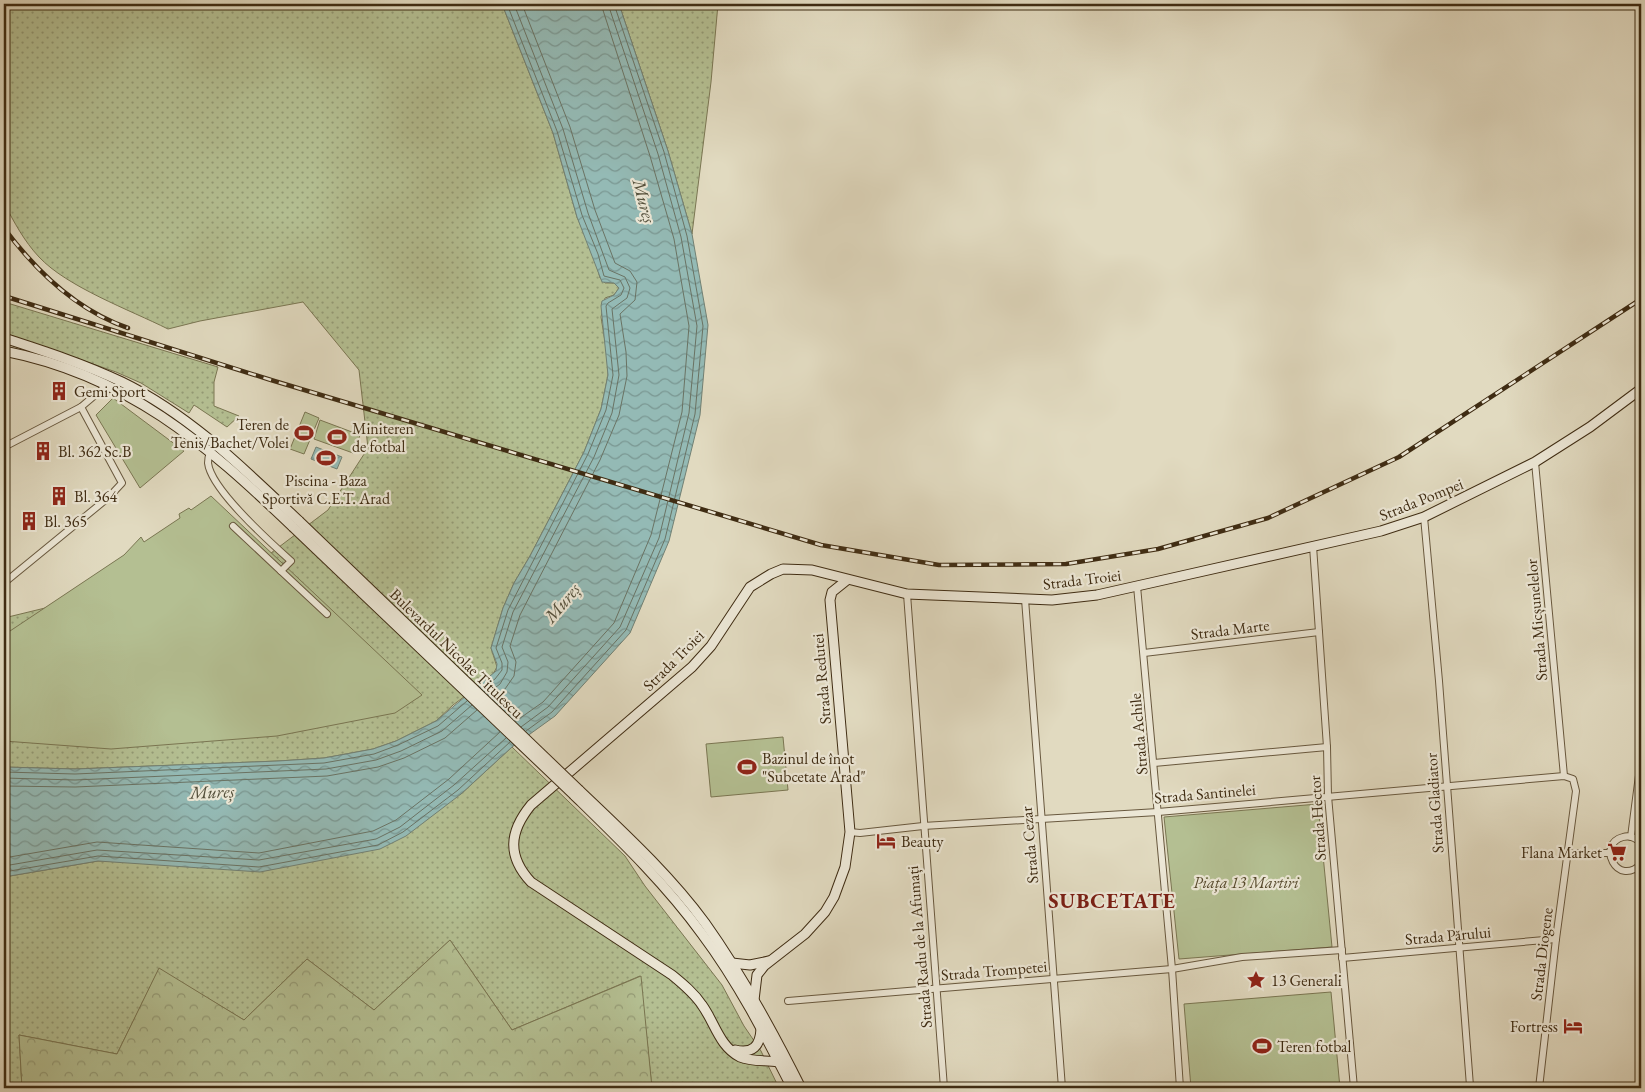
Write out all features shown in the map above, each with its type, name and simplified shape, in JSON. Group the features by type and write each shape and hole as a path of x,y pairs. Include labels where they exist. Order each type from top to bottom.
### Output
{"main road":[{"name":"Bulevardul Nicolae Titulescu","path":"4,338 62,357 105,375 151,398 217,446 576,792 637,846 684,898 732,963 801,1088"},
{"name":"Bulevardul Nicolae Titulescu","path":"4,352 52,363 107,385 145,404 210,452 296,524"},
{"name":"Strada Pompei","path":"1186,575 1381,531 1424,517 1535,462 1590,426 1641,389"},
{"name":"Strada Troiei","path":"729,1049 718,1036 703,1005 680,981 531,882 522,872 513,852 516,829 522,816 542,793 673,686 711,646 750,587 770,574 783,569 812,570 907,594 1025,599 1078,597 1186,575"},
{"name":"Strada Redutei","path":"769,961 792,947 826,912 834,897 845,867 850,832 830,600 832,592 847,580"},
{"name":"Bulevardul Nicolae Titulescu","path":"576,792 676,900 725,968 761,1028 792,1088"},
{"path":"732,963 750,965 769,961"},
{"path":"754,1000 757,975 769,961"},
{"path":"729,1049 747,1052 753,1050 759,1043 761,1028"},
{"path":"729,1049 748,1059 778,1062"}],"street":[{"path":"4,447 81,408 107,385"},
{"path":"4,582 109,497 122,483 81,408"},
{"path":"210,452 208,464 217,483 236,507 291,561 281,571"},
{"name":"Strada Micșunelelor","path":"1535,462 1564,776"},
{"name":"Strada Gladiator","path":"1424,517 1470,1086"},
{"path":"233,526 327,614"},
{"name":"Strada Hector","path":"1313,546 1327,747 1328,796 1354,1088"},
{"name":"Strada Achile","path":"1137,586 1172,969 1180,1088"},
{"name":"Strada Radu de la Afumați","path":"907,594 944,1088"},
{"name":"Strada Cezar","path":"1025,599 1062,1088"},
{"name":"Strada Marte","path":"1144,653 1319,632"},
{"path":"1154,763 1327,747"},
{"path":"1630,837 1641,760"},
{"name":"Strada Santinelei","path":"850,832 860,833 923,826 1158,812 1564,776"},
{"name":"Strada Diogene","path":"1539,1088 1556,939 1576,791 1573,779 1564,776"},
{"path":"1641,843 1630,837 1624,837 1614,842 1610,853 1613,864 1622,870 1633,870 1641,864"},
{"path":"1568,853 1610,853"},
{"name":"Strada Părului","path":"1342,958 1556,939"},
{"path":"1172,969 1242,958 1342,950"},
{"name":"Strada Trompetei","path":"788,1001 1172,969"},
{"path":"1453,1088 1470,1086 1488,1088"}],"green space":[{"path":"4,4 502,4 553,133 577,217 594,256 600,278 605,283 614,283 619,288 614,295 605,298 601,317 607,354 608,375 601,409 584,452 514,583 503,608 491,648 497,667 492,676 453,705 436,721 396,741 373,749 324,758 75,769 4,767 4,618 271,553 328,510 368,448 359,370 303,302 200,321 168,329 82,288 51,268 34,251 4,203"},
{"path":"619,4 718,4 711,82 692,234 668,151"},
{"path":"4,302 218,367 214,382 214,406 239,416 227,427 194,405 189,413 141,383 116,372 4,333"},
{"path":"113,398 184,451 140,488 96,415"},
{"name":"Teren de Tenis/Bachet/Volei","path":"305,412 319,418 304,454 290,449"},
{"name":"Miniteren de fotbal","path":"320,420 360,435 353,453 314,439"},
{"path":"211,496 422,695 395,713 277,736 111,749 4,741 4,635 124,555 141,537 144,542 180,518 179,514 189,508 191,510"},
{"name":"Bazinul de înot \"Subcetate Arad\"","path":"783,737 788,790 711,797 706,744"},
{"path":"512,747 625,856 645,886 722,985 744,1026 761,1051 779,1088 652,1088 640,976 512,1030 450,940 374,1010 307,959 244,1020 159,969 117,1054 19,1035 22,1088 4,1088 4,877 98,861 129,861 461,794"},
{"name":"Piața 13 Martiri","path":"1318,804 1332,947 1179,959 1164,817"},
{"path":"450,940 512,1030 641,976 652,1088 22,1088 19,1035 117,1054 159,968 244,1020 307,959 374,1010"},
{"name":"Teren fotbal","path":"1331,992 1340,1088 1191,1088 1184,1004"}],"water":[{"name":"Mureș","path":"502,4 619,4 668,151 692,234 708,325 700,415 669,541 630,633 555,716 512,747 461,794 406,836 380,849 260,872 98,861 4,877 4,767 75,769 278,761 324,758 373,749 396,741 436,721 496,671 497,664 491,648 503,608 514,583 584,452 601,409 608,375 601,306 602,301 614,295 619,288 614,283 602,282 577,217 553,133"},
{"name":"Piscina - Baza Sportivă C.E.T. Arad","path":"316,447 342,457 337,469 311,459"}],"railway":[{"path":"4,228 44,274 74,300 91,311 128,328"},
{"path":"4,296 271,380 821,545 939,565 1066,564 1158,549 1268,518 1399,457 1641,299"}],"place":[{"name":"Gemi Sport","path":"59,391"},
{"name":"Teren de Tenis/Bachet/Volei","path":"304,433"},
{"name":"Miniteren de fotbal","path":"337,437"},
{"name":"Bl. 362 Sc.B","path":"43,451"},
{"name":"Piscina - Baza Sportivă C.E.T. Arad","path":"326,458"},
{"name":"Bl. 364","path":"59,496"},
{"name":"Bl. 365","path":"29,521"},
{"name":"Bazinul de înot \"Subcetate Arad\"","path":"747,767"},
{"name":"Beauty","path":"886,841"},
{"name":"Flana Market","path":"1617,852"},
{"name":"13 Generali","path":"1256,980"},
{"name":"Fortress","path":"1573,1026"},
{"name":"Teren fotbal","path":"1262,1046"}],"district":[{"name":"SUBCETATE","path":"1112,901"}]}
